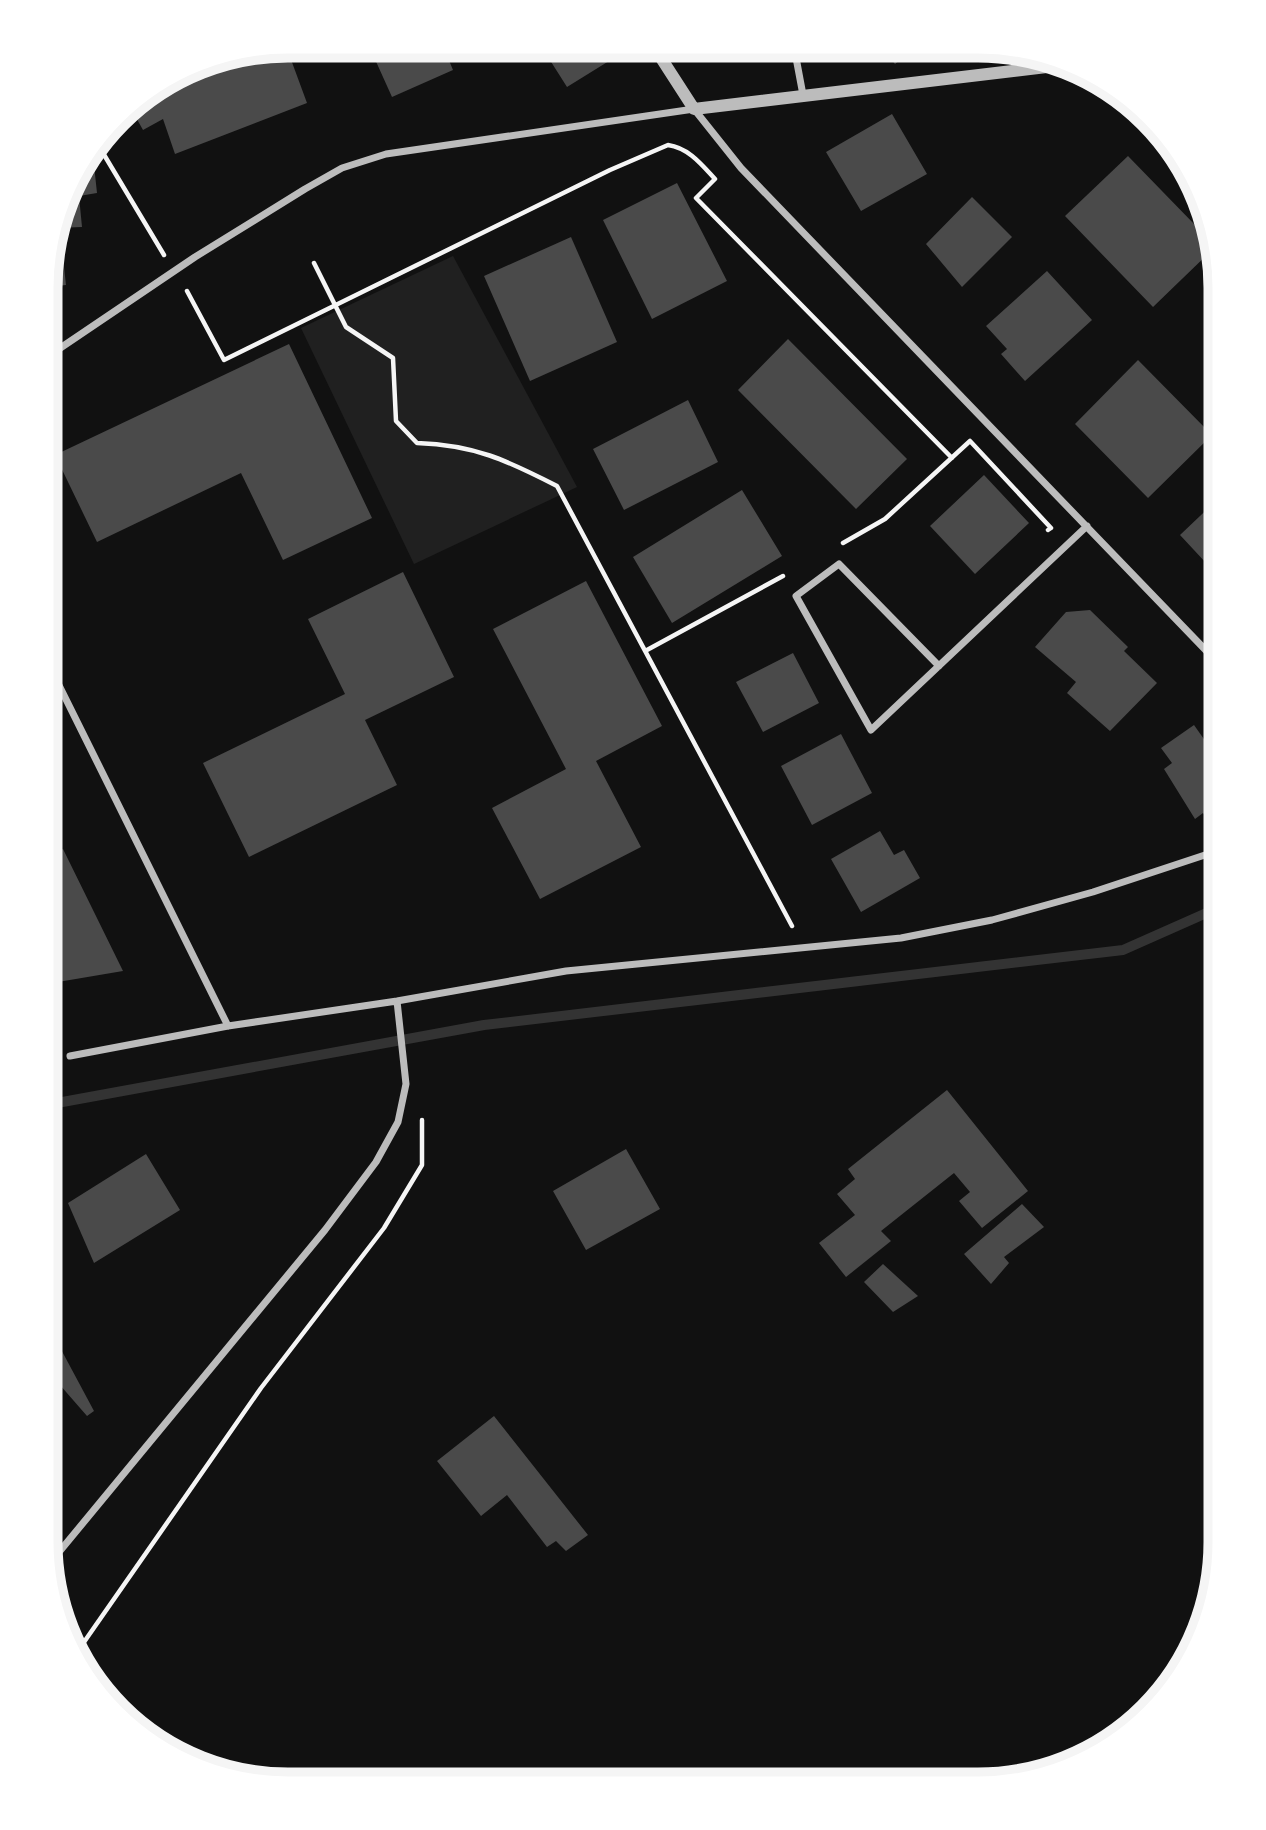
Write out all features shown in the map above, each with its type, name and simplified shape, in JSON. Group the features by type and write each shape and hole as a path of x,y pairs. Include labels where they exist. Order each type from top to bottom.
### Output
{"street":[{"path":"661,58 694,109 758,186 1208,652"},
{"path":"795,58 803,95"},
{"path":"58,350 195,257 342,168 386,154 694,109 1042,67"},
{"path":"939,666 839,565 796,596 871,730 939,666 1087,526"},
{"path":"58,683 228,1026"},
{"path":"70,1056 228,1026 397,1001 566,971 901,938 992,920 1093,892 1208,854"},
{"path":"58,1553 326,1230 376,1162 398,1122 406,1084 397,1001"}],"path":[{"path":"187,291 224,360 610,170 668,145 678,146 696,159 715,179 696,198 952,458"},
{"path":"102,153 165,255"},
{"path":"314,263 346,327 393,358 397,421 417,443 469,448 504,459 556,485 647,650 804,949"},
{"path":"832,549 885,519 970,441 1051,528 1042,536"},
{"path":"647,650 792,571"},
{"path":"82,1645 261,1388 384,1228 422,1165 423,1123 406,1084"}],"shaded area":[{"path":"453,256 577,487 414,564 301,328"}],"building":[{"path":"290,58 307,103 175,154 163,119 143,130 135,116 186,81 214,70 258,60"},
{"path":"374,58 448,58 453,70 392,97"},
{"path":"549,58 614,58 567,87"},
{"path":"890,58 902,58 895,64"},
{"path":"892,114 927,174 861,211 826,152"},
{"path":"1128,156 1196,226 1199,223 1206,256 1153,307 1065,216"},
{"path":"94,165 97,193 79,196 82,227 66,228 75,200"},
{"path":"677,183 727,281 652,319 603,220"},
{"path":"972,197 1012,237 962,287 926,244"},
{"path":"571,237 617,342 530,381 484,276"},
{"path":"60,258 63,258 66,285 58,286"},
{"path":"1047,271 1092,320 1025,381 1001,354 1007,349 986,326"},
{"path":"788,339 907,459 856,509 738,390"},
{"path":"289,344 372,518 283,560 241,473 97,542 58,461 58,454"},
{"path":"1138,360 1208,431 1208,439 1148,498 1075,424"},
{"path":"688,400 718,462 624,510 593,449"},
{"path":"984,475 1029,523 975,574 930,526"},
{"path":"742,490 782,556 672,623 633,557"},
{"path":"1208,508 1208,565 1180,535"},
{"path":"403,572 454,677 365,720 397,785 249,857 203,763 345,694 308,619"},
{"path":"586,581 662,726 596,761 641,847 540,899 492,808 566,769 493,629"},
{"path":"1090,610 1128,647 1124,651 1157,683 1110,731 1067,693 1076,682 1035,647 1066,612"},
{"path":"793,653 819,703 763,732 736,682"},
{"path":"1194,725 1206,742 1208,740 1208,820 1203,813 1195,819 1164,769 1172,763 1161,748"},
{"path":"841,734 872,793 812,825 781,766"},
{"path":"880,831 894,855 904,850 920,878 861,912 831,859"},
{"path":"63,849 123,971 58,982 58,852"},
{"path":"947,1090 1028,1191 982,1228 959,1201 970,1192 954,1173 881,1231 891,1241 846,1277 819,1243 855,1215 837,1194 855,1179 848,1169"},
{"path":"626,1149 660,1209 586,1250 553,1191"},
{"path":"146,1154 180,1210 94,1263 68,1203"},
{"path":"1022,1204 1044,1227 1004,1257 1009,1263 991,1284 964,1254"},
{"path":"883,1264 918,1296 893,1312 864,1282"},
{"path":"58,1344 94,1411 87,1416 58,1383"},
{"path":"494,1416 588,1535 566,1551 556,1541 547,1547 507,1495 481,1516 437,1461"}],"waterway":[{"path":"58,1103 484,1025 1123,950 1208,912"}]}
